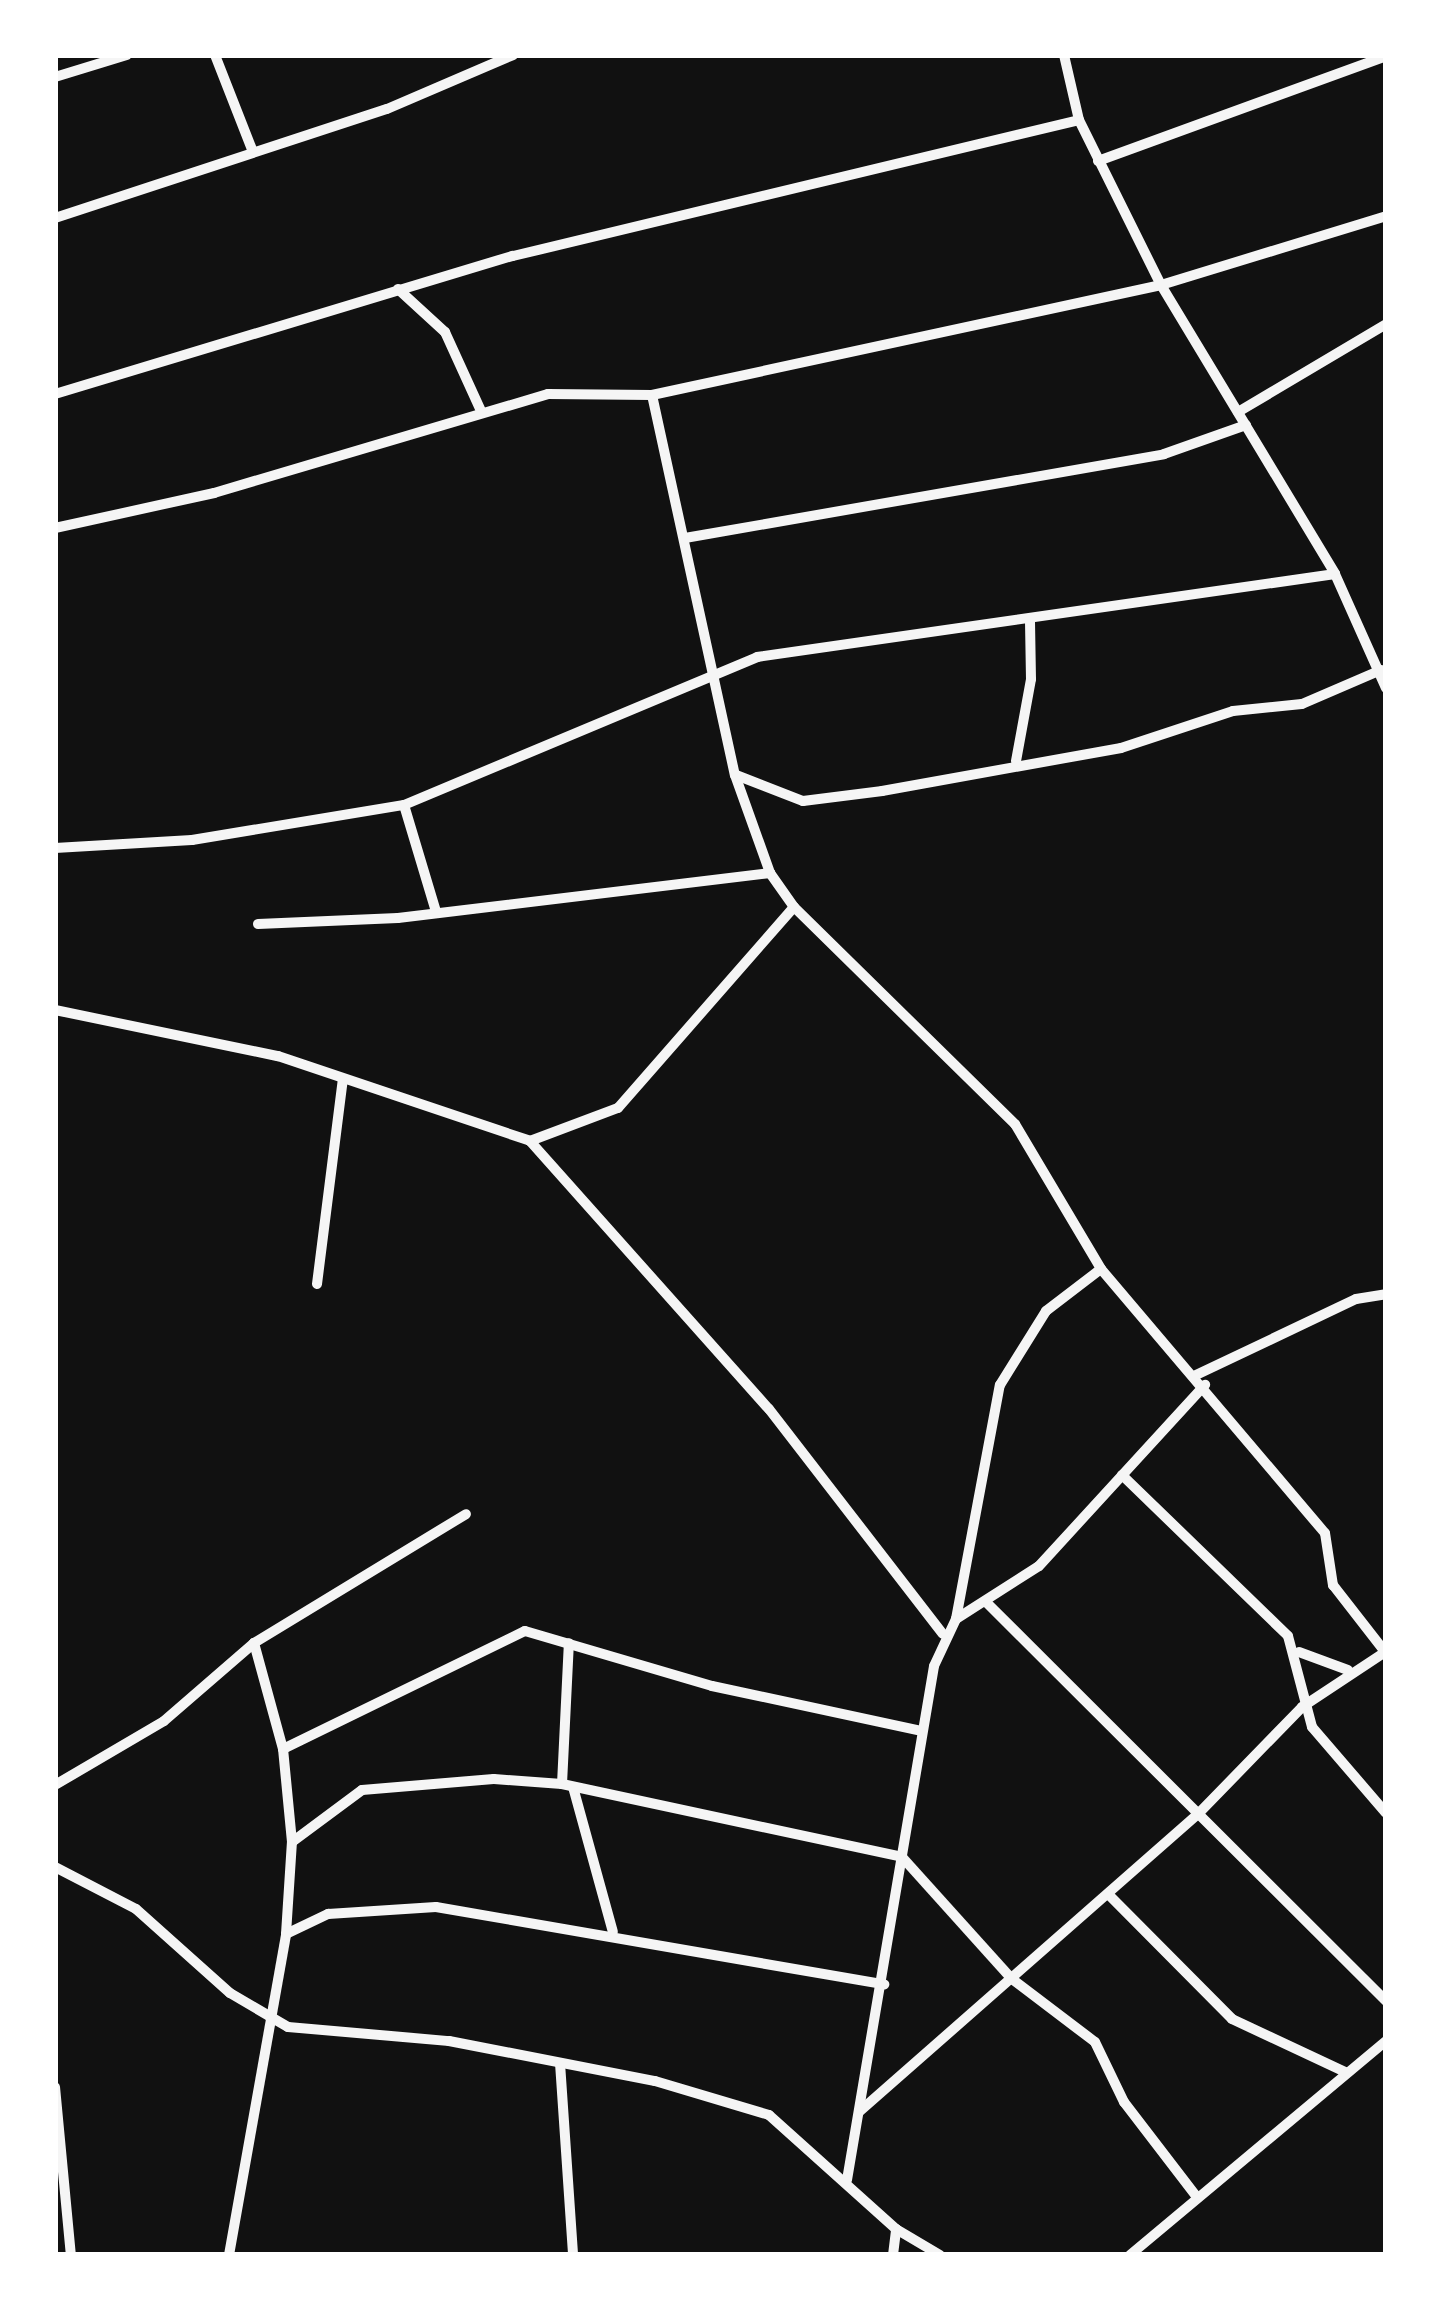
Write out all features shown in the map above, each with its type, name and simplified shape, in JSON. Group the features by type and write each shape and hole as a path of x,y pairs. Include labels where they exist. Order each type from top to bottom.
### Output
{"street":[{"path":"55,77 127,55"},
{"path":"216,55 253,152"},
{"path":"55,218 387,110 512,55"},
{"path":"1064,55 1079,120 1161,285 1335,574 1386,688"},
{"path":"1098,161 1386,56"},
{"path":"55,394 398,289 1079,120"},
{"path":"55,528 214,493 481,410 593,388 652,395 1161,285 1386,216"},
{"path":"398,289 445,332 481,410"},
{"path":"1238,412 1386,324"},
{"path":"652,395 735,775 770,873 794,908 1001,1108 1101,1270 1196,1375 1256,1462 1325,1533 1333,1586 1385,1652 1348,1670 1302,1707 1199,1813 860,2112"},
{"path":"685,538 1164,454 1246,426"},
{"path":"55,848 192,840 404,805 712,672 757,657 1030,621 1335,574"},
{"path":"1016,761 1032,679 1030,621"},
{"path":"735,775 803,802 1016,761 1121,748 1234,711 1302,704 1380,670"},
{"path":"404,805 436,912"},
{"path":"258,924 436,912 770,873"},
{"path":"530,1141 618,1108 794,908"},
{"path":"55,1010 278,1056 530,1141 769,1409 943,1634"},
{"path":"318,1284 343,1080"},
{"path":"956,1620 1000,1385 1046,1311 1101,1270"},
{"path":"1196,1375 1356,1298 1386,1294"},
{"path":"847,2180 884,1984 922,1731 943,1634 956,1620 988,1603 1038,1566 1204,1385"},
{"path":"1122,1476 1299,1652 1348,1670"},
{"path":"55,1785 164,1721 254,1643 466,1514"},
{"path":"988,1603 1386,2001"},
{"path":"282,1748 491,1640 525,1631 922,1731"},
{"path":"229,2255 266,2018 286,1934 292,1842 282,1748 254,1643"},
{"path":"569,1643 568,1786 612,1932"},
{"path":"1299,1652 1302,1707 1386,1813"},
{"path":"292,1842 362,1790 494,1779 568,1786 902,1857 1012,1978 1095,2042 1124,2102 1197,2197"},
{"path":"55,1867 136,1909 266,2018 307,2033 421,2036 742,2103 793,2130 896,2229 940,2255"},
{"path":"1108,1894 1232,2018 1345,2072"},
{"path":"286,1934 328,1914 436,1907 612,1932 884,1984"},
{"path":"1130,2255 1386,2041"},
{"path":"560,2063 572,2255"},
{"path":"55,2087 71,2255"},
{"path":"893,2255 896,2229"}]}
